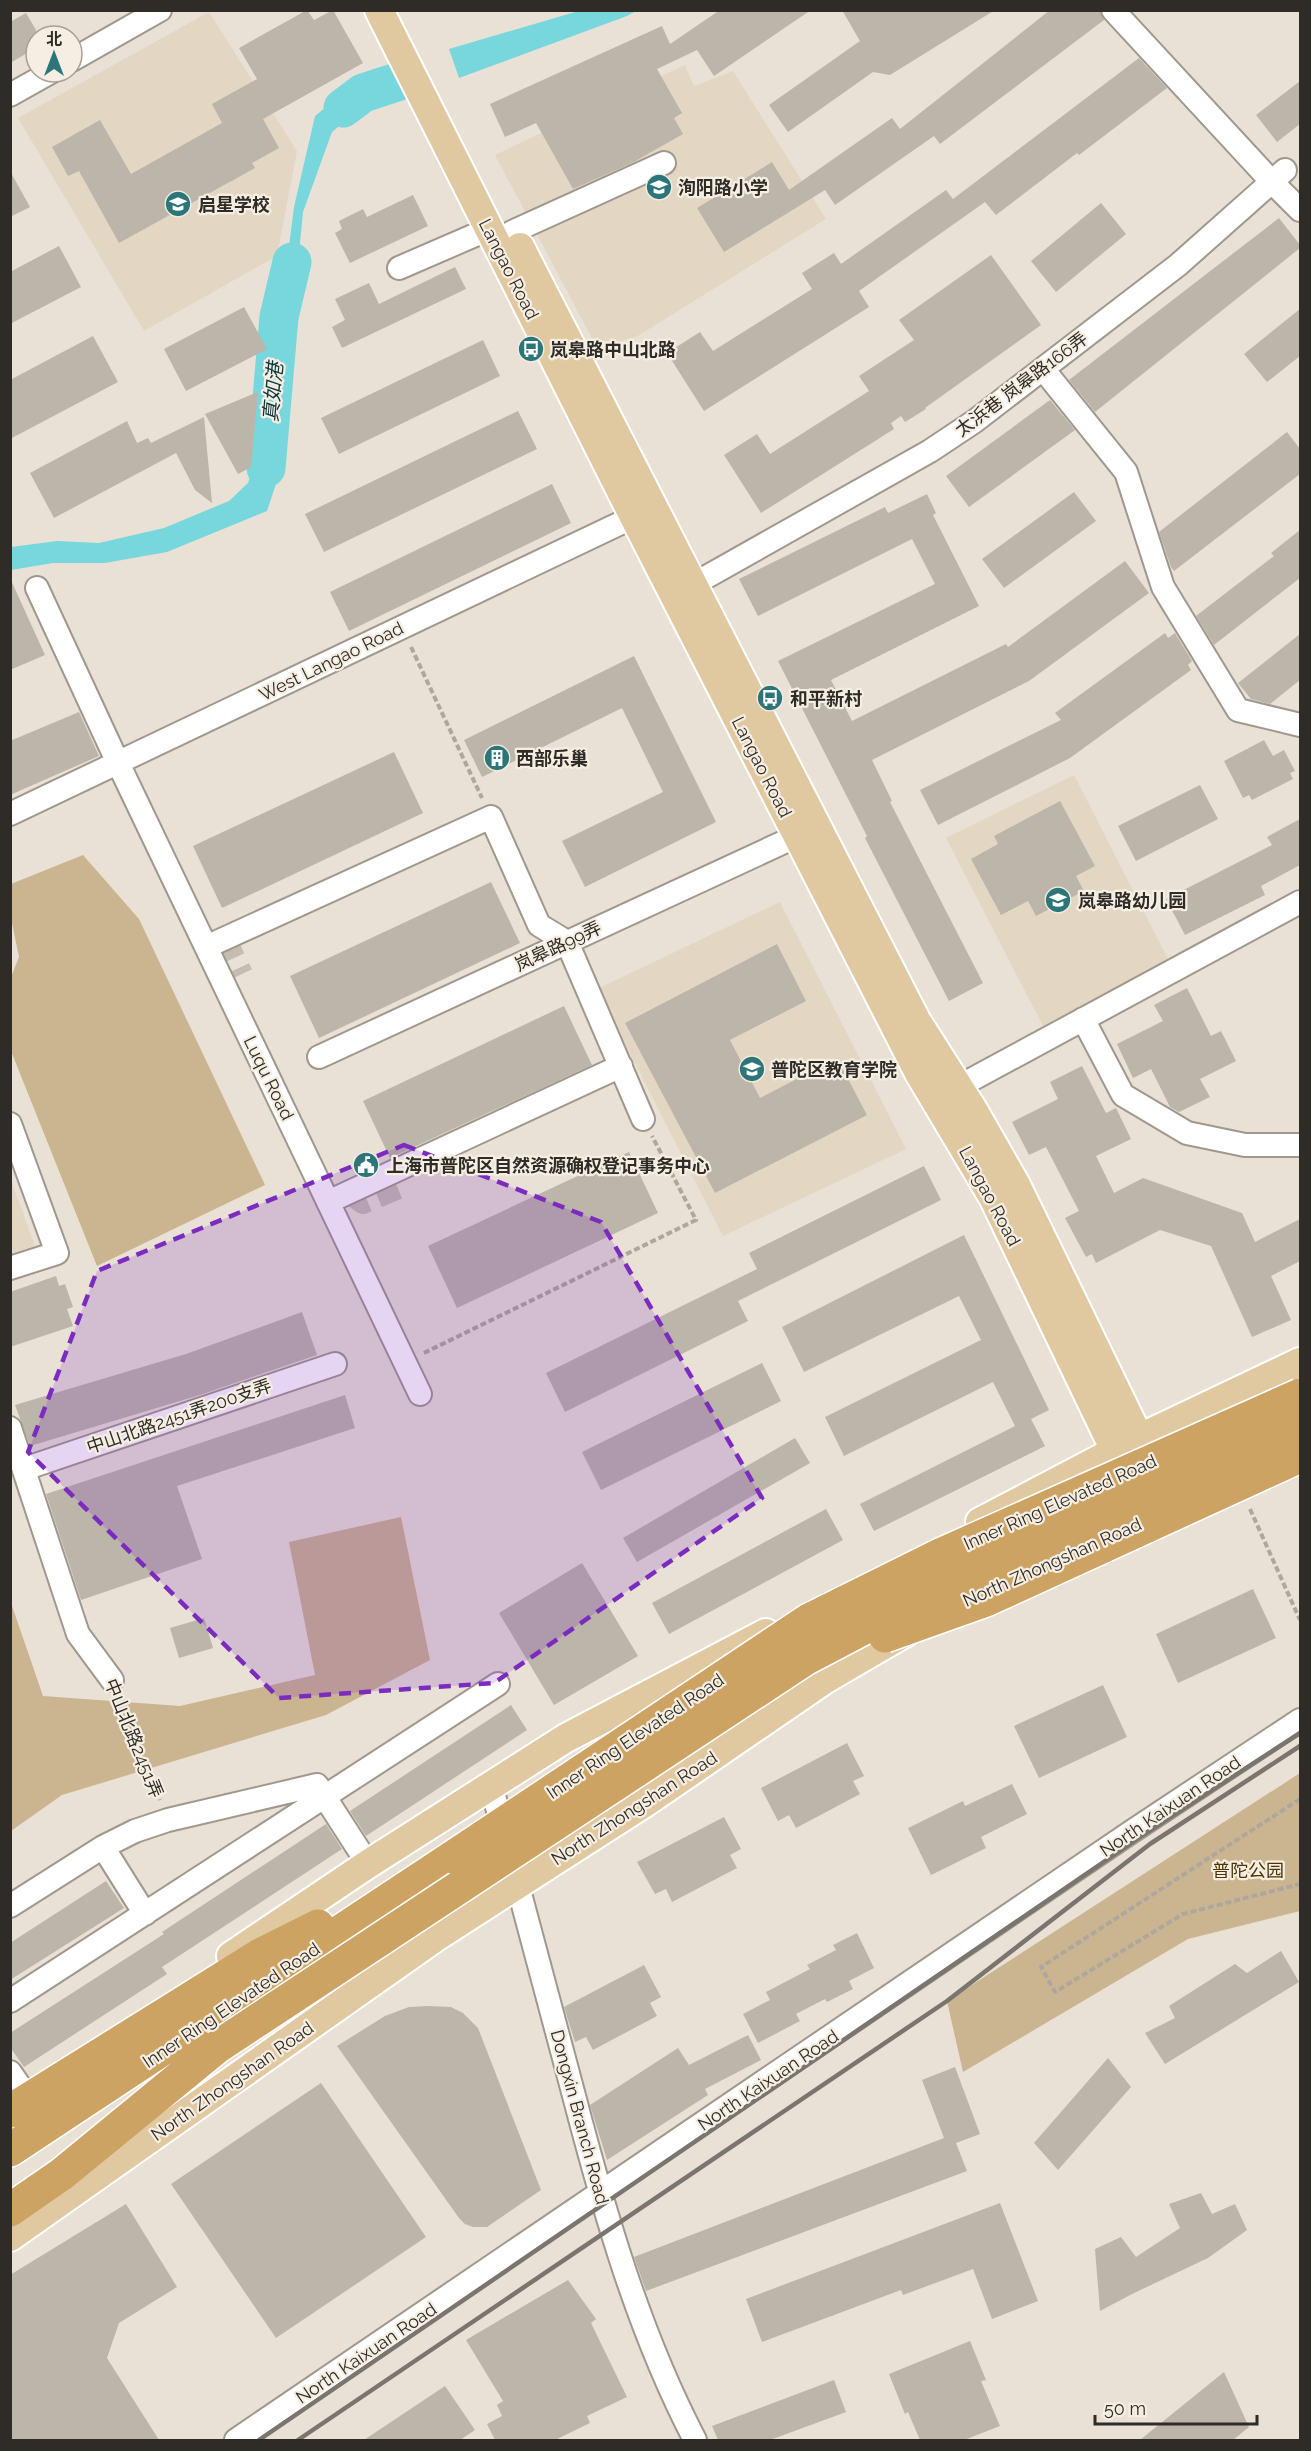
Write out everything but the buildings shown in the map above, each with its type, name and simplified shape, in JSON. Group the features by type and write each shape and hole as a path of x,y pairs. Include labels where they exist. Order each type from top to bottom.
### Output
{"highway":[{"name":"Inner Ring Elevated Road","path":"10,2150 808,1620 940,1555 1300,1395"},
{"name":"Inner Ring Elevated Road","path":"10,2182 805,1659 965,1575 1300,1426"},
{"path":"805,1659 882,1637 986,1600 1300,1454"},
{"path":"14,2096 260,1955 453,1857"},
{"path":"10,2210 62,2174 216,2047"}],"main road":[{"name":"Langao Road","path":"379,10 500,230 683,590 916,1020 1016,1185 1161,1516"},
{"name":"Langao Road","path":"400,10 500,230"},
{"name":"Langao Road","path":"683,590 797,836 919,1073 993,1197 1128,1445"},
{"path":"14,2096 368,1864 566,1738 1128,1445 1300,1362"},
{"name":"North Zhongshan Road","path":"10,2237 436,1937 646,1802 824,1680 963,1601 1300,1454"}],"street":[{"path":"84,53 160,10"},
{"path":"1113,10 1279,176 1300,210"},
{"path":"10,95 30,84"},
{"path":"399,268 500,230 664,163"},
{"name":"太浜巷 岚皋路166弄","path":"683,590 930,451 975,421 1178,265 1279,176"},
{"path":"1043,369 1126,472 1163,587 1238,710 1300,725"},
{"name":"West Langao Road","path":"10,814 643,512"},
{"name":"Luqu Road","path":"37,588 118,763 420,1394"},
{"path":"206,947 491,818 540,925 567,942 643,1119"},
{"name":"岚皋路99弄","path":"319,1057 797,836"},
{"path":"958,1087 1300,902"},
{"path":"1083,1019 1122,1095 1187,1133 1245,1145 1300,1145"},
{"path":"328,1202 621,1066"},
{"path":"10,1124 57,1253 10,1268"},
{"name":"中山北路2451弄200支弄","path":"24,1469 335,1364"},
{"name":"中山北路2451弄","path":"10,1428 78,1634 112,1680"},
{"path":"10,2001 498,1684"},
{"name":"North Kaixuan Road","path":"236,2440 1131,1832 1300,1720"},
{"name":"中山北路2451弄","path":"168,1820 317,1785 324,1797"},
{"name":"Dongxin Branch Road","path":"491,1785 600,2194 635,2301 663,2374 695,2440"},
{"path":"324,1797 368,1864"},
{"path":"10,1906 103,1847 135,1831 168,1820"},
{"path":"103,1847 145,1914"}],"path":[{"path":"402,627 491,818"},
{"path":"405,1363 696,1220 643,1119"},
{"path":"1238,1481 1300,1620"},
{"name":"中山北路2451弄","path":"112,1680 122,1698 168,1820"},
{"path":"1300,1799 1041,1966 1055,1992 1183,1914 1300,1884"}],"highlighted area":[{"path":"404,1145 601,1222 762,1498 494,1683 279,1698 28,1452 97,1271"}],"shaded area":[{"name":"启星学校","path":"209,12 297,151 277,256 144,331 18,118 79,84 84,84 84,81"},
{"name":"洵阳路小学","path":"685,65 694,86 733,71 826,219 636,337 597,348 495,155"},
{"name":"岚皋路幼儿园","path":"1074,775 1169,961 1043,1026 946,838"},
{"name":"普陀区教育学院","path":"780,902 906,1149 723,1236 597,989"},
{"path":"11,1180 35,1246 10,1253"}],"green space":[{"path":"83,855 139,919 265,1185 97,1266 11,1051 11,977 19,957 11,918 11,884"},
{"path":"401,1517 430,1660 326,1715 62,1795 11,1831 11,1603 43,1696 180,1706 315,1675 289,1542"},
{"name":"普陀公园","path":"1300,1773 1300,1911 1188,1939 963,2072 947,2001"}],"water":[{"path":"582,10 636,11 459,78 449,49"},
{"path":"389,74 391,84 332,132 303,212 291,337 288,420 280,472 267,511 167,552 105,563 53,563 11,570 11,547 57,541 99,543 164,528 229,501 248,483 270,416 294,207 315,116 358,81"}],"waterway":[{"name":"真如港","path":"343,108 363,93 400,81"},
{"name":"真如港","path":"266,468 279,317 292,262"}],"tunnel":[{"path":"225,938 242,974"},
{"path":"349,1193 363,1203 399,1188"}],"railway":[{"path":"259,2440 1143,1835 1300,1733"},
{"path":"298,2440 947,2001 1150,1844 1300,1746"}],"place":[{"name":"洵阳路小学","path":"659,187"},
{"name":"启星学校","path":"178,204"},
{"name":"岚皋路中山北路","path":"531,349"},
{"name":"和平新村","path":"770,698"},
{"name":"西部乐巢","path":"497,758"},
{"name":"岚皋路幼儿园","path":"1058,900"},
{"name":"普陀区教育学院","path":"752,1069"},
{"name":"上海市普陀区自然资源确权登记事务中心","path":"366,1165"}]}
